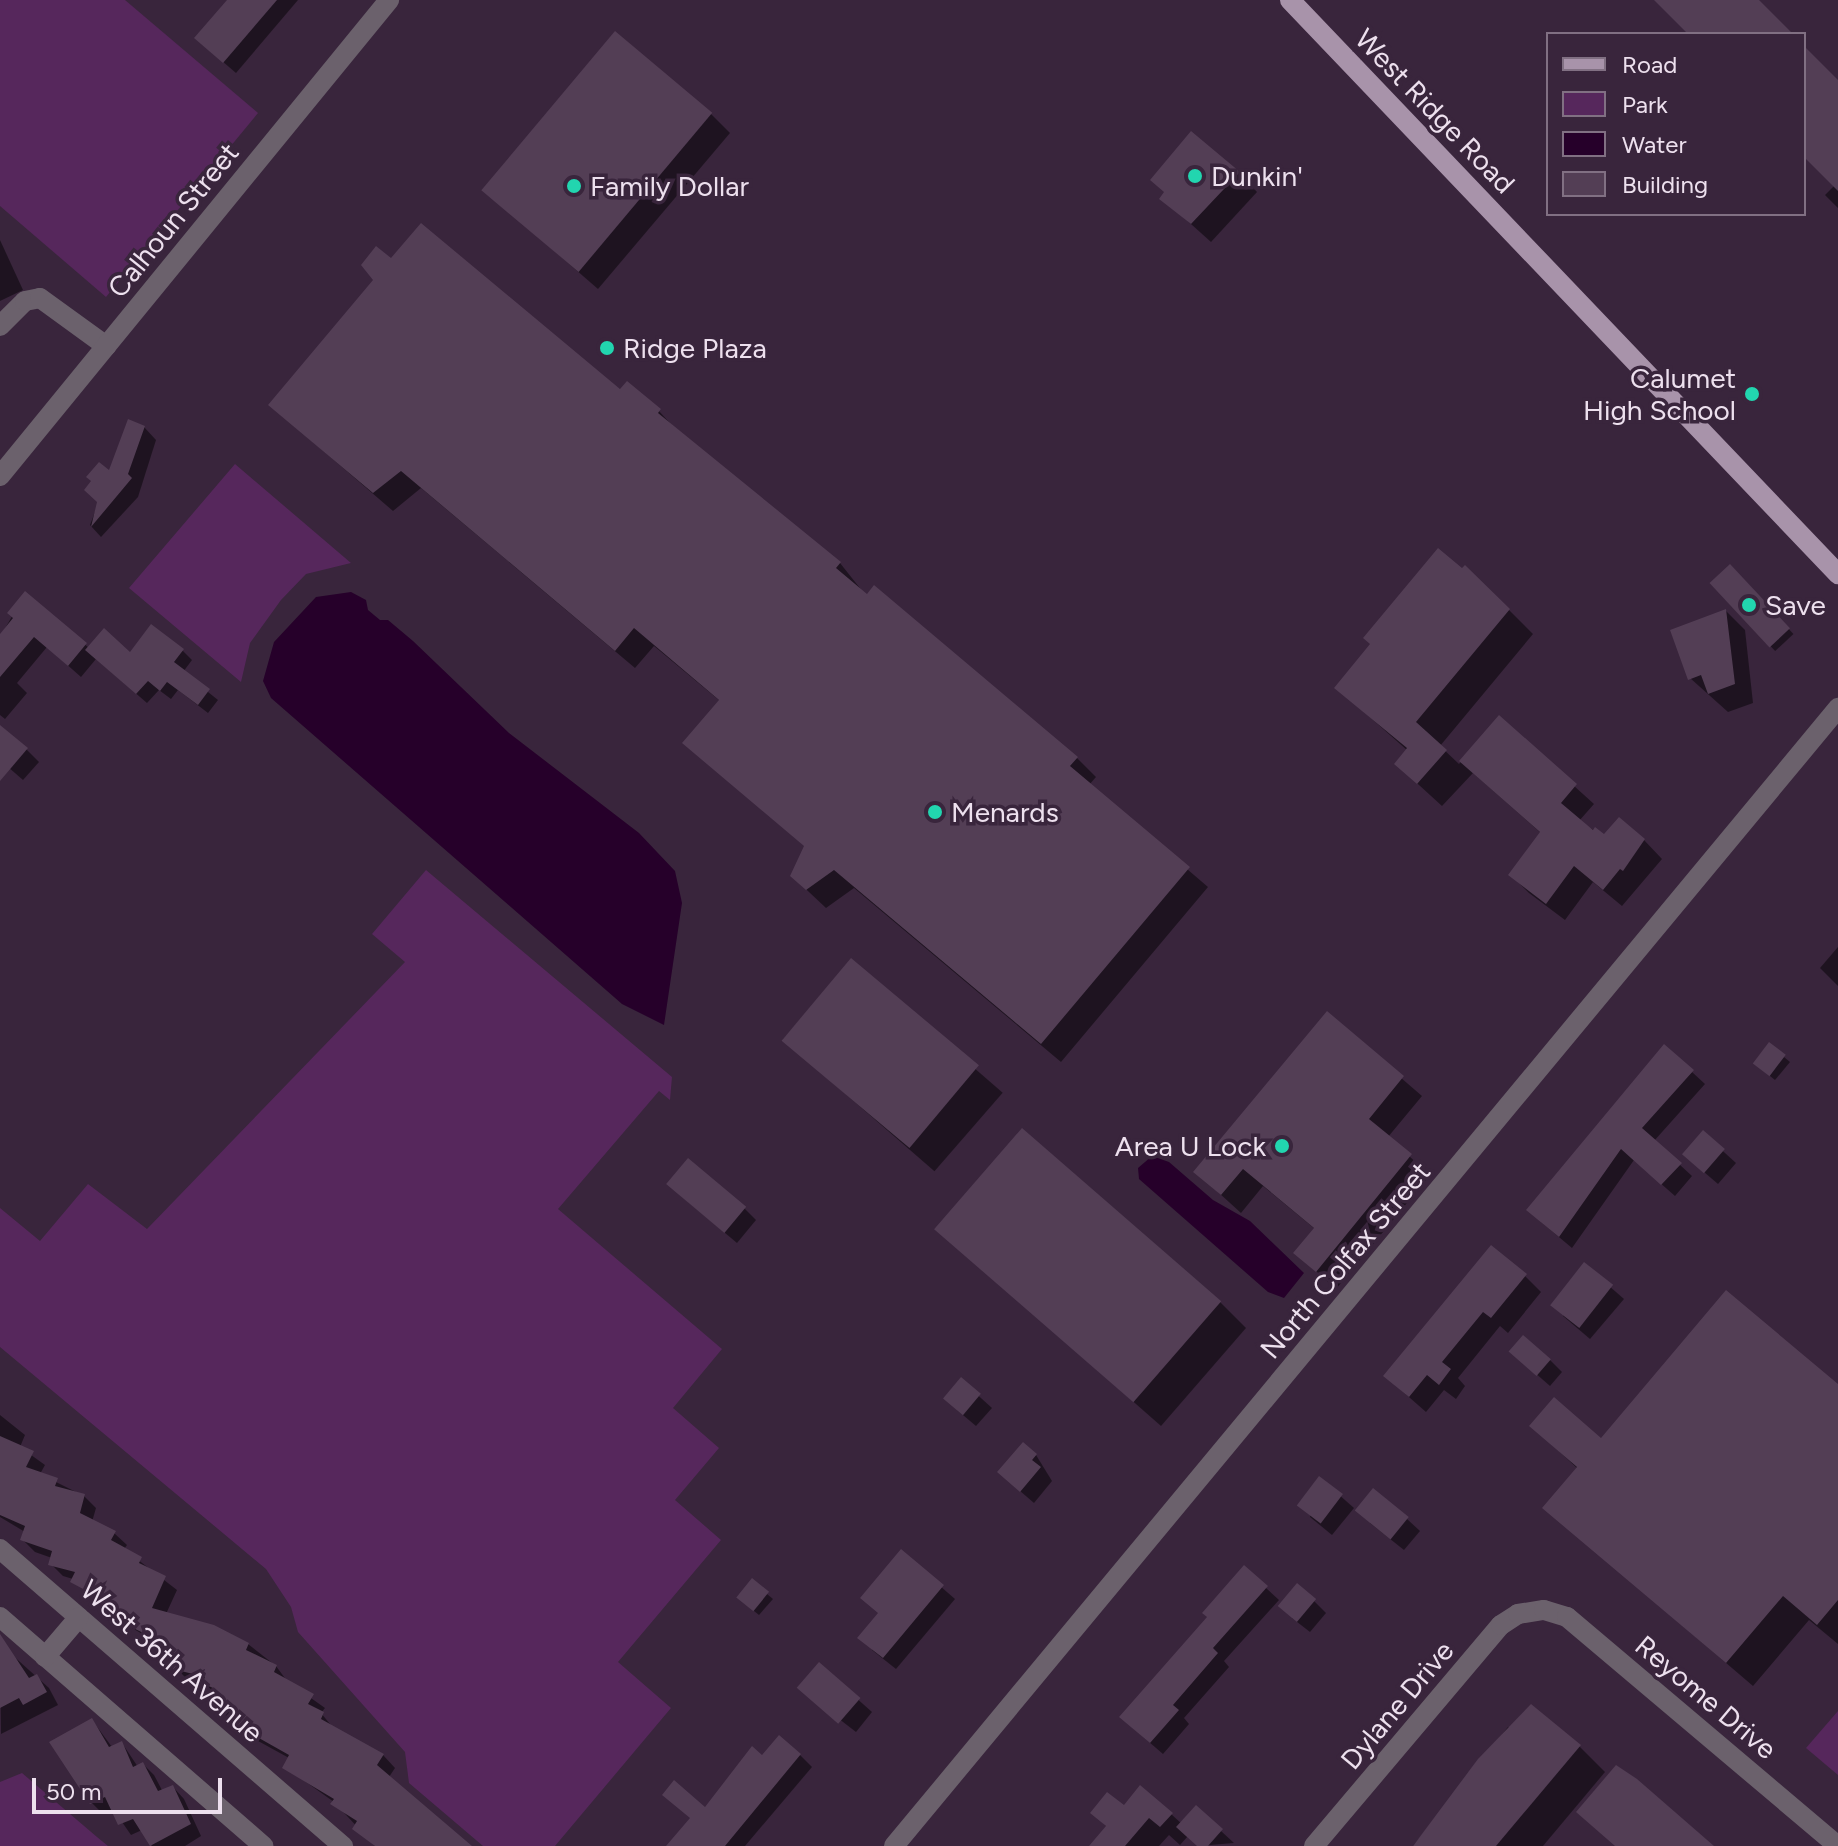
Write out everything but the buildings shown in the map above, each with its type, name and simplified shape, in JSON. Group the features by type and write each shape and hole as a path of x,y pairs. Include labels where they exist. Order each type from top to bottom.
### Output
{"main road":[{"name":"West Ridge Road","path":"1290,0 1838,574"}],"street":[{"name":"Calhoun Street","path":"0,476 389,0"},
{"path":"0,326 33,298 54,304 106,346"},
{"name":"North Colfax Street","path":"894,1846 1838,708"},
{"name":"West 36th Avenue","path":"0,1549 343,1846"},
{"name":"Dylane Drive","path":"1314,1846 1501,1625 1529,1611"},
{"name":"Reyome Drive","path":"1529,1611 1567,1617 1838,1846"},
{"path":"0,1617 263,1846"},
{"path":"45,1657 79,1617"}],"green space":[{"path":"0,0 125,0 258,113 106,297 0,206"},
{"path":"235,464 351,563 306,574 281,600 250,643 241,682 129,588"},
{"path":"426,870 672,1077 670,1100 659,1091 558,1209 722,1349 673,1408 719,1448 675,1500 721,1540 618,1662 671,1708 555,1846 483,1846 409,1783 405,1752 298,1632 291,1607 266,1569 0,1347 0,1208 40,1241 88,1184 147,1229 405,962 372,934"},
{"path":"1838,1711 1838,1775 1806,1748"},
{"path":"22,1773 108,1846 0,1846 0,1782"}],"water":[{"path":"351,592 366,600 368,610 380,620 388,620 413,641 509,733 639,833 675,871 682,903 664,1025 622,1004 271,698 263,681 274,642 316,597"},
{"path":"1152,1156 1169,1162 1213,1200 1250,1221 1304,1273 1284,1298 1268,1292 1139,1179 1138,1168"}],"place":[{"name":"Dunkin'","path":"1195,176"},
{"name":"Family Dollar","path":"574,186"},
{"name":"Ridge Plaza","path":"607,348"},
{"name":"Calumet High School","path":"1752,394"},
{"name":"Save","path":"1749,605"},
{"name":"Menards","path":"935,812"},
{"name":"Area U Lock","path":"1282,1146"}]}
